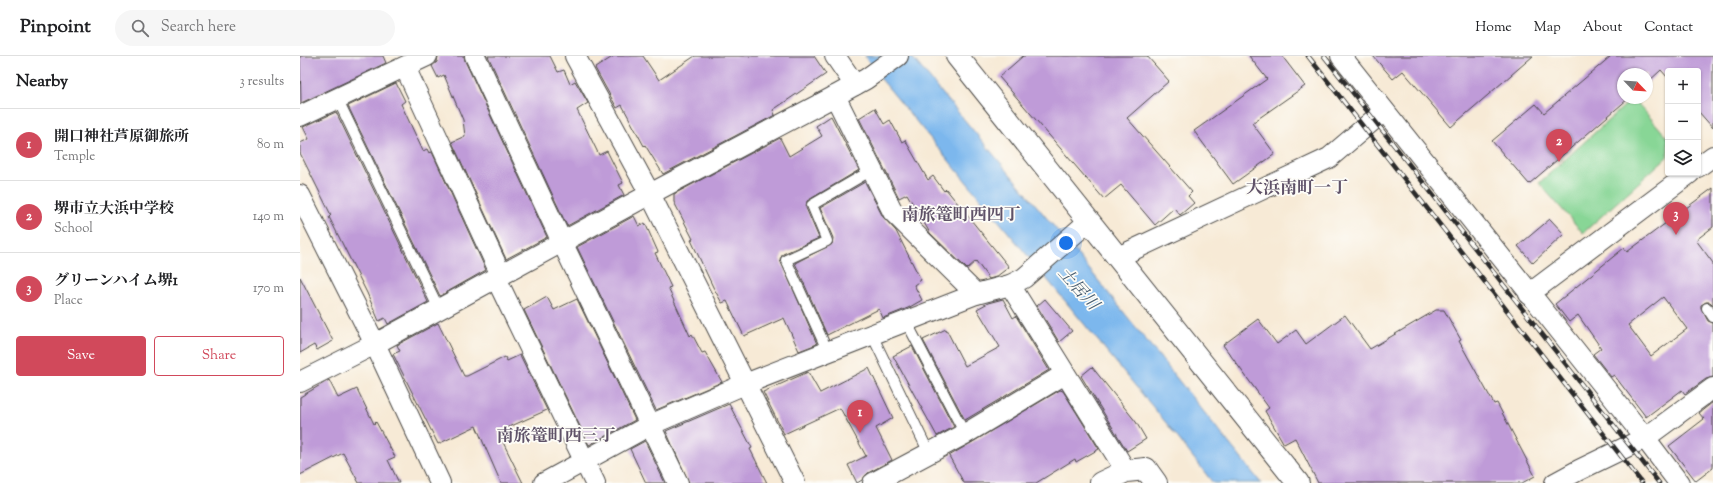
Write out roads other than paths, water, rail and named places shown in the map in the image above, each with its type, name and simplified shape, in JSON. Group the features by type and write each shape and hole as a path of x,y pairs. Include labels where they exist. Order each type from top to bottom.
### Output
{"street":[{"path":"300,116 427,56"},
{"path":"475,56 562,242 678,483"},
{"path":"575,56 650,194 795,483"},
{"path":"835,56 860,82"},
{"path":"300,382 375,344 650,194 835,96 860,82 898,56"},
{"path":"957,56 1083,227 1118,257 1298,483"},
{"path":"1341,56 1645,438 1679,483"},
{"path":"405,67 498,276 595,483"},
{"path":"835,96 893,212 976,294"},
{"path":"1118,257 1329,158 1384,111"},
{"path":"1701,165 1713,156"},
{"path":"1529,294 1686,176"},
{"path":"300,195 375,344 440,483"},
{"path":"544,483 650,425 745,384 976,294 1017,282 1083,227"},
{"path":"1017,282 1065,374 1126,471"},
{"path":"873,483 965,434 1065,374"},
{"path":"1563,481 1645,438 1713,388"},
{"path":"1101,483 1126,471 1146,469 1156,483"}],"lane":[{"path":"337,98 439,309"},
{"path":"828,352 786,260 827,241 812,205 872,170"},
{"path":"906,322 965,434"},
{"path":"872,335 929,453"}],"water":[{"name":"土居川","path":"865,56 911,56 1077,254 1261,483 1213,483 1167,424 877,74"}],"railway":[{"path":"1308,56 1642,483"},
{"path":"1324,56 1659,483"}],"place":[{"name":"堺市立大浜中学校","path":"1559,162"},
{"name":"グリーンハイム堺1","path":"1676,235"},
{"name":"開口神社芦原御旅所","path":"860,433"}],"district":[{"name":"大浜南町一丁","path":"1297,187"},
{"name":"南旅篭町西四丁","path":"961,214"},
{"name":"南旅篭町西三丁","path":"556,435"}]}
